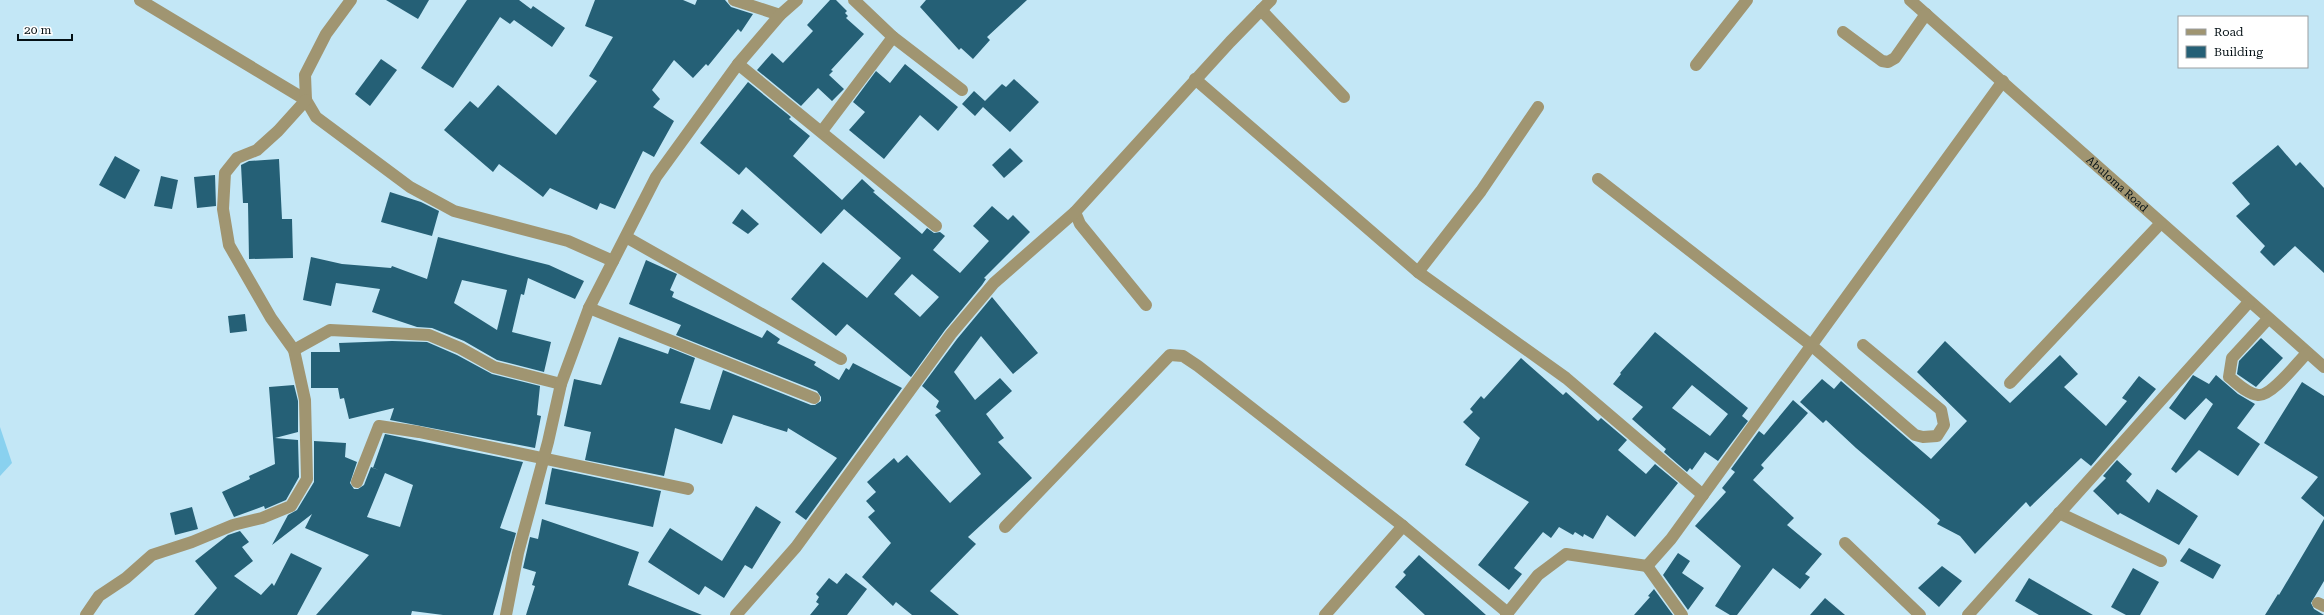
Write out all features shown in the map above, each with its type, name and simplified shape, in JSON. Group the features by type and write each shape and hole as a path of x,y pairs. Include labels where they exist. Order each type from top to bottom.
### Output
{"street":[{"path":"140,0 306,100"},
{"path":"352,0 326,34 305,75 306,100 316,117 359,151 410,187 454,211 568,241 613,261"},
{"path":"734,0 780,16"},
{"path":"506,615 518,553 544,459 561,384 589,308 656,177 738,64 780,16 797,0"},
{"path":"854,0 893,37 962,90"},
{"path":"736,615 796,547 951,334 989,288 1075,212 1196,79 1271,0"},
{"path":"1696,65 1747,0"},
{"name":"Abuloma Road","path":"1910,0 2003,81 2268,319 2324,367"},
{"path":"1261,10 1344,97"},
{"path":"1843,32 1882,61 1888,62 1895,58 1926,14"},
{"path":"822,131 893,37"},
{"path":"738,64 822,131 936,226"},
{"path":"1196,79 1418,272 1566,378 1703,495"},
{"path":"1647,566 1671,540 2003,81"},
{"path":"86,615 99,596 126,578 152,555 192,542 233,525 262,518 291,506 307,479 306,400 294,350 270,318 229,245 223,209 224,173 237,158 257,150 278,131 306,100"},
{"path":"1418,272 1481,191 1538,107"},
{"path":"1598,179 1811,345 1915,435 1923,437 1937,436 1944,424 1941,410 1863,345"},
{"path":"1075,212 1080,224 1146,305"},
{"path":"2010,383 2161,223"},
{"path":"626,237 841,359"},
{"path":"1968,615 2249,302"},
{"path":"589,308 814,398"},
{"path":"2268,319 2232,358 2229,368 2229,377 2249,393 2259,396 2268,393 2307,353"},
{"path":"294,350 330,330 429,335 460,348 494,367 561,384"},
{"path":"1005,527 1170,355 1183,356 1198,366 1403,526 1507,614 1538,575 1566,554 1647,566 1682,615"},
{"path":"357,482 379,426 419,432 688,488"},
{"path":"2059,513 2161,561"},
{"path":"1325,615 1403,526"},
{"path":"1845,543 1920,615"}],"shaded area":[{"path":"0,427 12,463 0,476"}],"building":[{"path":"386,0 429,0 418,19"},
{"path":"467,0 519,0 531,9 533,6 565,28 552,47 514,20 510,24 500,17 453,88 421,68"},
{"path":"595,0 683,0 695,5 697,0 725,0 731,7 753,14 741,32 738,29 708,66 706,64 693,78 674,60 652,90 660,99 653,107 674,121 654,157 643,151 615,209 600,203 597,210 550,188 543,197 499,164 493,172 444,130 470,101 478,108 498,85 556,135 597,81 589,76 613,37 585,26"},
{"path":"830,0 836,0 847,11 845,13 848,16 846,18 864,34 831,70 833,71 829,75 844,89 832,101 818,88 801,106 757,70 772,53 783,63 813,31 807,25"},
{"path":"926,0 1027,0 987,37 990,40 973,59 961,48 959,50 920,7"},
{"path":"381,59 397,70 370,106 355,94"},
{"path":"905,64 958,107 938,131 920,115 884,159 849,130 865,112 853,102 876,71 890,83"},
{"path":"1014,79 1039,102 1010,132 983,107 975,116 962,104 974,91 985,101 1002,84 1006,87"},
{"path":"748,82 791,117 789,119 810,136 793,156 842,200 862,179 875,191 873,192 922,234 927,228 934,233 940,232 945,236 933,250 960,273 989,241 973,226 992,206 1008,220 1013,215 1030,232 984,278 986,279 982,285 945,330 911,377 847,324 836,336 791,299 823,262 867,298 901,258 844,209 821,234 746,167 739,175 700,143","holes":["912,274 939,297 920,317 894,294"]},
{"path":"2278,145 2296,166 2300,162 2324,188 2324,273 2295,246 2274,266 2260,252 2265,246 2236,216 2250,204 2232,183"},
{"path":"1010,148 1023,161 1004,178 992,165"},
{"path":"115,156 140,170 125,199 99,185"},
{"path":"279,159 282,219 292,219 293,258 249,259 248,203 243,203 241,165 249,161"},
{"path":"215,175 216,206 197,208 194,177"},
{"path":"161,176 178,180 172,209 154,206"},
{"path":"390,192 421,202 439,211 432,236 381,222"},
{"path":"742,209 759,224 748,234 732,223"},
{"path":"438,237 549,265 584,281 575,299 528,278 524,295 521,294 512,332 551,342 544,372 497,360 464,341 432,328 417,327 372,312 380,289 336,283 331,306 303,300 311,257 342,264 391,268 392,266 427,279","holes":["462,280 507,290 497,330 454,303"]},
{"path":"646,260 677,274 670,290 674,292 672,297 762,338 767,330 780,339 777,343 816,362 814,365 839,380 846,368 849,370 853,363 902,388 806,520 795,512 837,458 788,428 787,432 733,415 722,444 675,428 664,476 585,460 591,432 564,426 574,379 601,385 619,337 668,354 670,348 695,358 680,403 710,410 723,370 811,405 815,405 821,401 821,397 817,391 676,335 681,325 629,304"},
{"path":"992,297 1038,353 1013,374 981,336 954,372 975,400 1000,378 1012,391 986,414 1004,438 998,442 1032,478 968,537 976,544 930,591 959,615 912,615 896,602 893,606 862,577 891,543 868,517 875,511 866,501 876,492 867,482 894,458 898,463 907,455 950,503 981,474 935,415 941,411 936,407 939,401 922,386 957,339"},
{"path":"245,314 247,331 230,333 228,316"},
{"path":"1655,332 1748,408 1742,416 1748,421 1718,461 1705,452 1692,470 1690,468 1687,472 1664,452 1666,449 1632,419 1643,407 1613,384 1621,374 1620,373","holes":["1692,385 1728,414 1710,436 1672,408"]},
{"path":"2261,338 2283,358 2256,387 2237,374 2239,361"},
{"path":"392,341 427,342 457,355 492,374 540,386 537,415 541,416 535,448 390,420 394,408 349,419 344,398 340,399 338,388 311,388 311,352 340,352 339,343"},
{"path":"1945,341 2010,403 2060,355 2078,374 2064,387 2106,426 2127,401 2122,398 2139,376 2156,389 2091,466 2081,458 2030,507 2026,502 1975,554 1960,536 1937,524 1940,520 1856,448 1826,420 1823,423 1800,402 1822,379 1834,389 1841,381 1931,459 1967,421 1917,372"},
{"path":"1521,358 1563,395 1566,392 1598,421 1601,418 1627,440 1618,450 1646,474 1655,464 1678,483 1635,537 1607,515 1593,539 1584,534 1583,537 1575,532 1573,535 1559,527 1551,538 1543,532 1514,568 1522,574 1509,590 1478,565 1529,502 1465,465 1480,438 1463,422 1473,412 1470,409 1481,396 1484,399"},
{"path":"2193,375 2209,384 2216,375 2238,394 2255,404 2237,428 2260,444 2238,476 2199,450 2176,473 2171,469 2213,404 2206,398 2185,420 2169,408"},
{"path":"2302,382 2324,396 2324,517 2301,498 2318,477 2264,443"},
{"path":"294,385 298,401 298,432 275,438 298,440 299,477 286,500 265,509 264,506 234,517 222,492 250,479 249,476 275,464 269,387"},
{"path":"1793,400 1808,413 1761,465 1764,468 1753,480 1794,518 1787,525 1822,554 1805,574 1810,577 1800,589 1773,568 1737,615 1730,615 1715,606 1741,566 1695,526 1726,492 1722,488 1735,472 1731,469 1759,431 1764,435"},
{"path":"385,434 523,462 500,528 516,533 493,615 443,615 412,611 411,615 316,615 369,555 305,528 312,514 272,545 288,515 297,510 314,482 314,441 346,443 345,457 357,462 350,483 354,489 358,489 364,485 371,467 373,468","holes":["385,473 413,485 400,527 367,517"]},
{"path":"2117,460 2132,474 2126,481 2149,503 2157,489 2198,516 2179,545 2120,513 2118,515 2093,491 2106,478 2103,476"},
{"path":"552,468 661,491 653,527 545,504"},
{"path":"756,506 781,522 752,569 745,565 724,598 705,586 699,595 648,562 670,528 722,561"},
{"path":"192,507 198,529 175,535 170,513"},
{"path":"542,519 639,552 628,585 702,615 526,615 535,586 532,585 536,572 523,568 530,537 538,539"},
{"path":"2324,519 2324,581 2311,603 2314,609 2324,615 2265,615 2278,594 2279,595"},
{"path":"240,531 249,542 242,547 253,561 234,576 261,595 272,583 274,586 291,553 322,568 297,615 194,615 217,588 195,561 228,535"},
{"path":"2189,548 2221,565 2213,579 2180,561"},
{"path":"1678,553 1690,561 1682,573 1704,588 1688,610 1663,575"},
{"path":"1419,555 1486,615 1425,615 1395,587 1406,575 1403,572"},
{"path":"1942,566 1962,581 1939,607 1918,588"},
{"path":"2133,568 2159,582 2140,615 2126,615 2111,607"},
{"path":"846,573 867,589 847,615 810,615 819,604 816,602 819,597 816,594 829,578 837,584"},
{"path":"2029,578 2093,615 2039,615 2015,601"},
{"path":"1654,589 1673,615 1634,615 1650,597 1648,596"},
{"path":"1825,598 1845,615 1810,615"}]}
